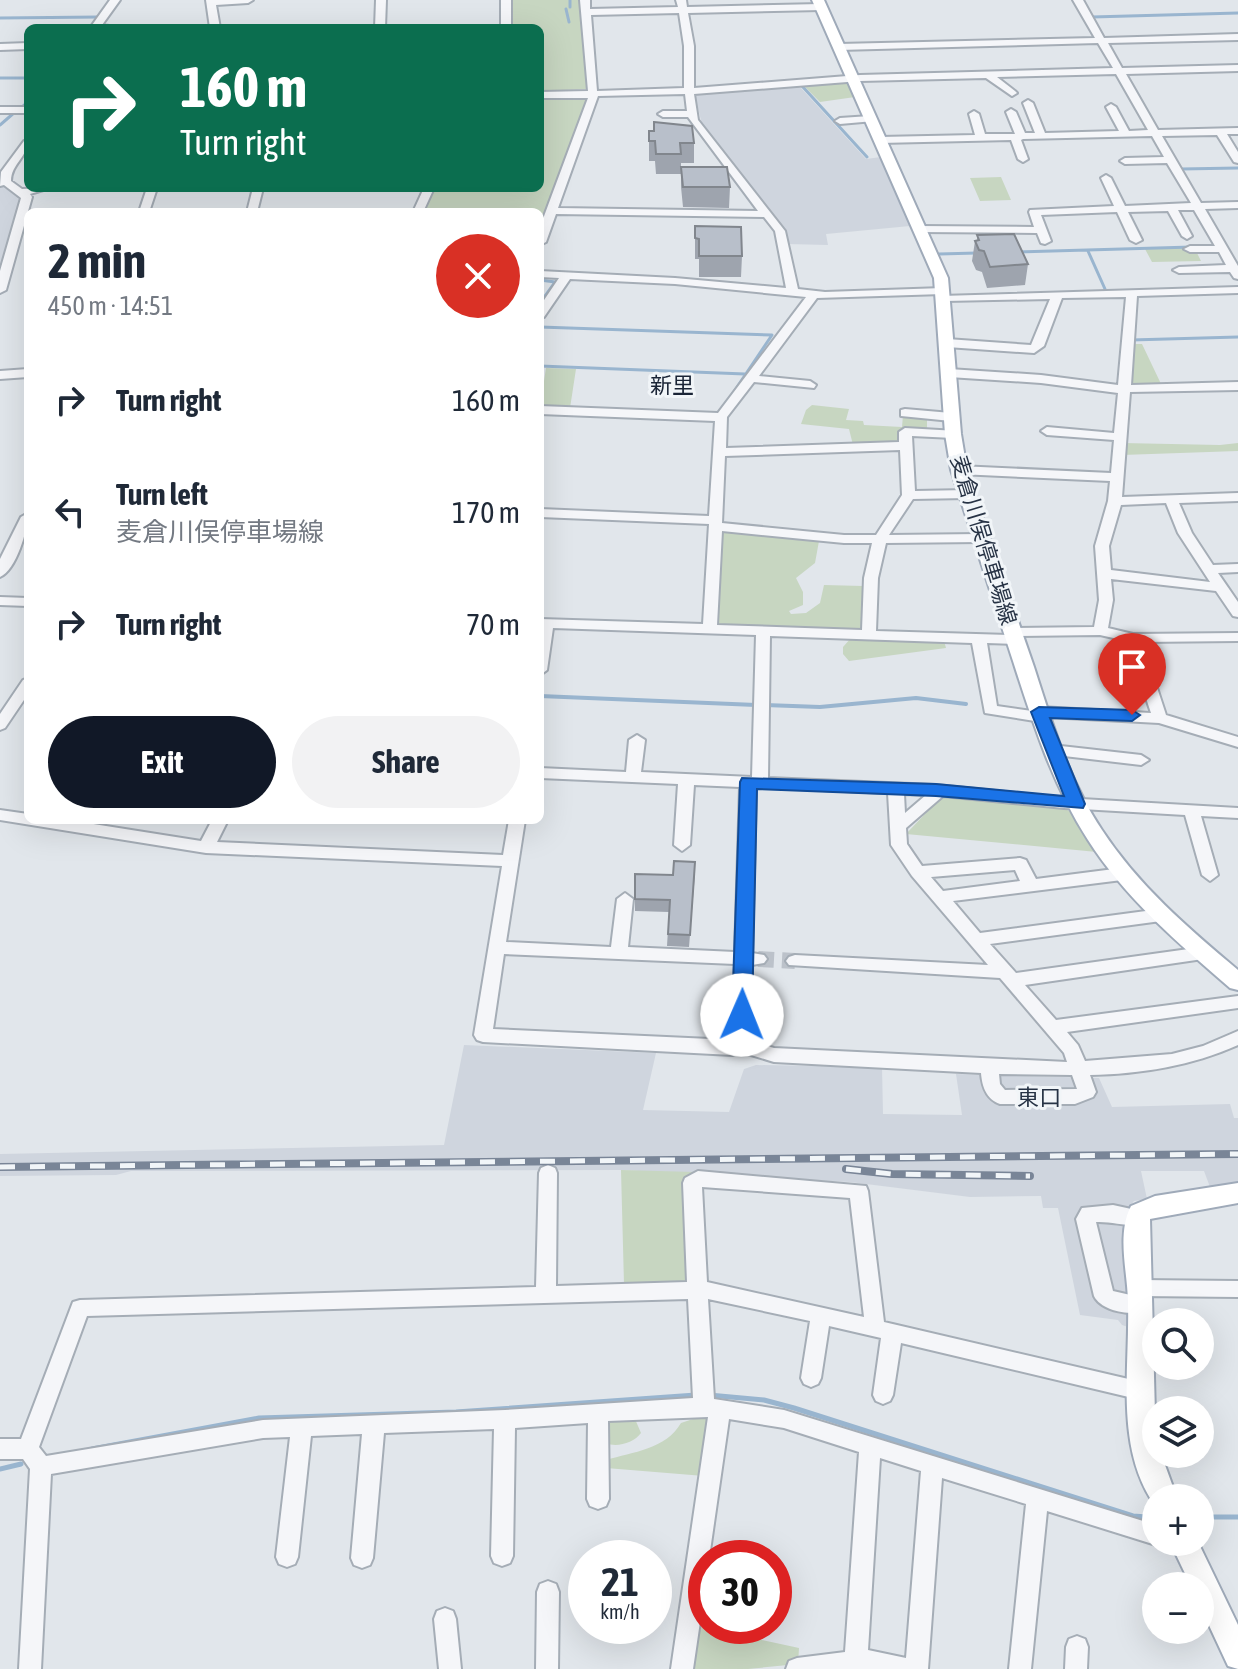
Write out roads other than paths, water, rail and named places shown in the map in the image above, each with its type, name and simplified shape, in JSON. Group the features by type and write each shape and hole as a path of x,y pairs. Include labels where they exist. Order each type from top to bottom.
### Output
{"main road":[{"name":"麦倉川俣停車場線","path":"820,4 938,269 944,294 952,426 959,470 1052,750 1076,804 1122,874 1161,915 1238,982"},
{"path":"1142,1425 1137,1410 1139,1213 1155,1206 1238,1193"},
{"path":"1191,1556 1238,1656"}],"street":[{"path":"99,24 115,0"},
{"path":"214,24 211,2 248,0"},
{"path":"380,24 381,0"},
{"path":"506,0 506,24"},
{"path":"544,232 593,94 585,0"},
{"path":"1078,0 1236,272"},
{"path":"586,12 683,5 820,4"},
{"path":"683,5 689,46 689,91 693,120 780,231 793,292"},
{"path":"839,47 1238,37"},
{"path":"0,47 24,46"},
{"path":"544,95 689,91 853,79 1238,68"},
{"path":"987,74 1012,93"},
{"path":"13,110 24,101"},
{"path":"1028,103 1041,136"},
{"path":"1111,107 1126,134"},
{"path":"0,110 24,110"},
{"path":"1011,112 1023,159"},
{"path":"663,114 692,114"},
{"path":"974,114 981,138"},
{"path":"840,121 870,119"},
{"path":"880,140 1238,131"},
{"path":"1221,132 1238,160"},
{"path":"0,290 27,197 3,182 6,172 24,148"},
{"path":"1125,161 1172,160"},
{"path":"1106,178 1136,240"},
{"path":"920,229 1043,235 1034,212 1238,205"},
{"path":"1171,207 1187,236"},
{"path":"552,211 766,214"},
{"path":"1190,249 1222,249"},
{"path":"1179,270 1236,272"},
{"path":"544,274 814,294 1057,295 1238,290"},
{"path":"544,309 567,275"},
{"path":"1100,631 1106,600 1102,546 1115,501 1132,293"},
{"path":"710,628 721,417 814,294"},
{"path":"947,343 1034,349 1038,346 1057,295"},
{"path":"0,375 24,373"},
{"path":"949,373 1041,379 1123,389 1238,386"},
{"path":"748,378 810,385"},
{"path":"544,410 721,417"},
{"path":"905,413 952,426"},
{"path":"869,636 868,577 888,520 909,495 905,432 952,426"},
{"path":"1047,431 1119,437"},
{"path":"720,452 904,446"},
{"path":"959,470 1116,477"},
{"path":"909,495 967,494"},
{"path":"1115,501 1238,497"},
{"path":"1171,499 1185,533 1238,613"},
{"path":"544,513 717,523 844,539 981,538"},
{"path":"0,573 24,525"},
{"path":"1210,569 1238,568"},
{"path":"1105,574 1220,587"},
{"path":"0,601 24,602"},
{"path":"544,623 979,639 1100,631 1133,638 1238,637"},
{"path":"741,1044 751,959 754,783 763,631"},
{"path":"1133,638 1160,718"},
{"path":"979,639 990,710 1040,715 1160,718 1238,742"},
{"path":"0,725 24,689"},
{"path":"633,778 637,740"},
{"path":"1052,750 1141,760"},
{"path":"544,773 936,790 1076,804 1238,813"},
{"path":"682,845 686,780"},
{"path":"896,789 899,845 939,897 1011,976 1072,1050 1079,1069"},
{"path":"898,823 904,823 936,795 936,790"},
{"path":"1191,810 1210,875"},
{"path":"0,815 24,819"},
{"path":"57,824 206,847 512,861"},
{"path":"206,847 218,824"},
{"path":"517,824 483,1035 732,1048 741,1044"},
{"path":"918,872 1020,864 1031,886"},
{"path":"939,897 1122,874"},
{"path":"619,954 625,899"},
{"path":"978,939 1161,915"},
{"path":"497,948 751,959"},
{"path":"795,961 1011,976 1203,953"},
{"path":"1053,1027 1238,1002"},
{"path":"741,1044 774,1055 1079,1069 1162,1060 1227,1044 1238,1038"},
{"name":"東口","path":"990,1066 991,1086 1000,1097 1083,1094 1087,1092 1079,1069"},
{"path":"546,1294 548,1173"},
{"path":"682,1669 712,1408 698,1290 692,1183 698,1179 855,1189 860,1193 884,1329 883,1395"},
{"path":"1138,1218 1098,1212 1089,1214 1086,1219 1104,1296 1112,1301 1238,1289"},
{"path":"30,1669 34,1458 80,1308 714,1290 1137,1390"},
{"path":"811,1378 821,1315"},
{"path":"0,1449 34,1458 263,1429 712,1408 784,1419 1142,1531"},
{"path":"598,1412 598,1499"},
{"path":"502,1556 505,1419"},
{"path":"362,1558 374,1423"},
{"path":"287,1557 302,1427"},
{"path":"855,1666 870,1444"},
{"path":"917,1669 932,1464"},
{"path":"1020,1669 1037,1498"},
{"path":"547,1669 548,1592"},
{"path":"445,1619 450,1669"},
{"path":"797,1669 855,1666 869,1661 905,1669"}],"waterway":[{"path":"570,0 570,7"},
{"path":"566,9 569,22"},
{"path":"1092,17 1238,13"},
{"path":"0,18 100,17"},
{"path":"0,78 24,78"},
{"path":"802,86 867,157"},
{"path":"0,125 15,112"},
{"path":"1179,166 1181,169 1238,168"},
{"path":"1017,252 1192,247"},
{"path":"1088,251 1105,289"},
{"path":"939,254 977,253"},
{"path":"544,281 555,282 544,297"},
{"path":"544,327 772,335 729,399"},
{"path":"1131,340 1238,337"},
{"path":"544,366 745,374"},
{"path":"544,696 756,705"},
{"path":"765,705 820,707 916,698 966,704"},
{"path":"92,1449 259,1418 456,1412 696,1395"},
{"path":"709,1395 764,1400 794,1408 1142,1517"},
{"path":"0,1469 21,1464"},
{"path":"1214,1517 1238,1517"}],"tunnel":[{"path":"758,959 795,961"}],"railway":[{"path":"0,1167 1238,1154"},
{"path":"846,1169 892,1174 1030,1176"}],"district":[{"name":"新里","path":"672,385"}]}
